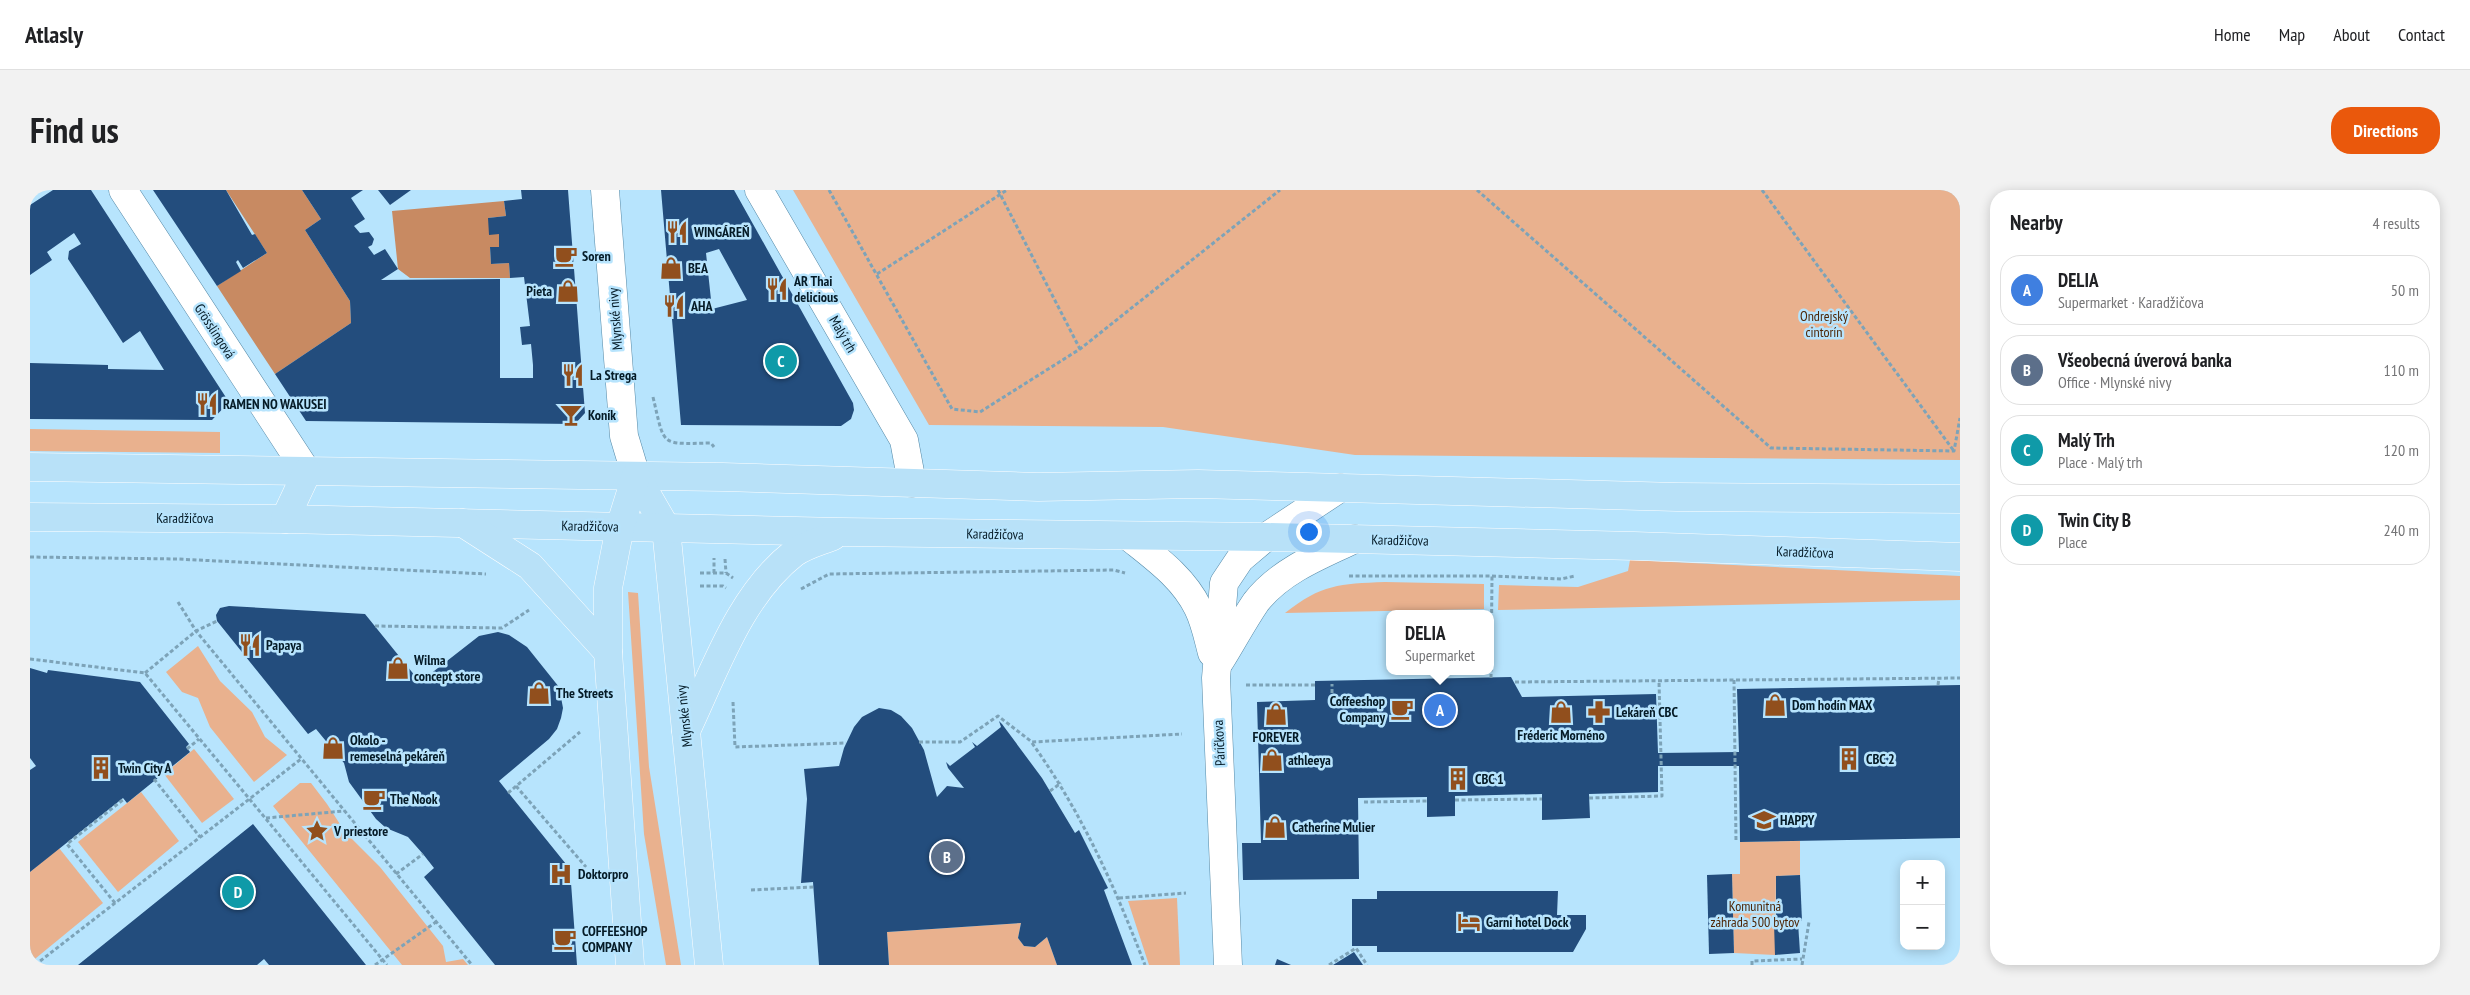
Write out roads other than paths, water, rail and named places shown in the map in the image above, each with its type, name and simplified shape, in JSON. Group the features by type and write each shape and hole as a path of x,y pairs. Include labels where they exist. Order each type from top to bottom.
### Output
{"main road":[{"path":"30,467 636,476 1038,486 1198,484 1677,497 1960,499"},
{"path":"285,518 307,472"},
{"path":"630,965 608,652 608,588 620,527 636,476"},
{"name":"Mlynské nivy","path":"636,476 666,528 708,965"},
{"name":"Karadžičova","path":"30,517 285,518 841,532 1266,537 1960,557"},
{"path":"463,523 530,566 608,652"},
{"path":"686,731 745,609 761,585 796,552 841,532"}],"street":[{"name":"Grösslingová","path":"123,190 307,472"},
{"name":"Mlynské nivy","path":"605,190 624,436 636,476"},
{"name":"Malý trh","path":"759,190 904,440 912,483"},
{"name":"Páričkova","path":"1228,965 1216,666 1224,584 1240,559 1266,537 1340,488"},
{"path":"1128,536 1160,560 1190,594 1199,610 1216,666"},
{"path":"1216,666 1257,601 1280,580 1308,560 1355,539"}],"place":[{"name":"WINGÁREŇ","path":"677,232"},
{"name":"Soren","path":"566,256"},
{"name":"BEA","path":"671,268"},
{"name":"AR Thai delicious","path":"777,289"},
{"name":"Pieta","path":"568,291"},
{"name":"AHA","path":"674,306"},
{"name":"Malý Trh","path":"781,361"},
{"name":"La Strega","path":"573,375"},
{"name":"RAMEN NO WAKUSEI","path":"207,404"},
{"name":"Koník","path":"571,415"},
{"name":"Papaya","path":"250,645"},
{"name":"Wilma concept store","path":"398,668"},
{"name":"The Streets","path":"539,693"},
{"name":"Dom hodín MAX","path":"1775,705"},
{"name":"Coffeeshop Company","path":"1402,709"},
{"name":"DELIA","path":"1440,710"},
{"name":"Fréderic Mornéno","path":"1561,712"},
{"name":"Lekáreň CBC","path":"1599,712"},
{"name":"FOREVER","path":"1276,714"},
{"name":"Okolo - remeselná pekáreň","path":"333,748"},
{"name":"CBC 2","path":"1849,759"},
{"name":"athleeya","path":"1272,760"},
{"name":"Twin City A","path":"101,768"},
{"name":"CBC 1","path":"1458,779"},
{"name":"The Nook","path":"374,799"},
{"name":"HAPPY","path":"1764,820"},
{"name":"Catherine Mulier","path":"1275,827"},
{"name":"V priestore","path":"317,831"},
{"name":"Všeobecná úverová banka","path":"947,857"},
{"name":"Doktorpro","path":"561,874"},
{"name":"Twin City B","path":"238,892"},
{"name":"Garni hotel Dock","path":"1469,922"},
{"name":"COFFEESHOP COMPANY","path":"565,939"}],"park label":[{"name":"Ondrejský cintorín","path":"1824,324"},
{"name":"Komunitná záhrada 500 bytov","path":"1755,914"}]}
